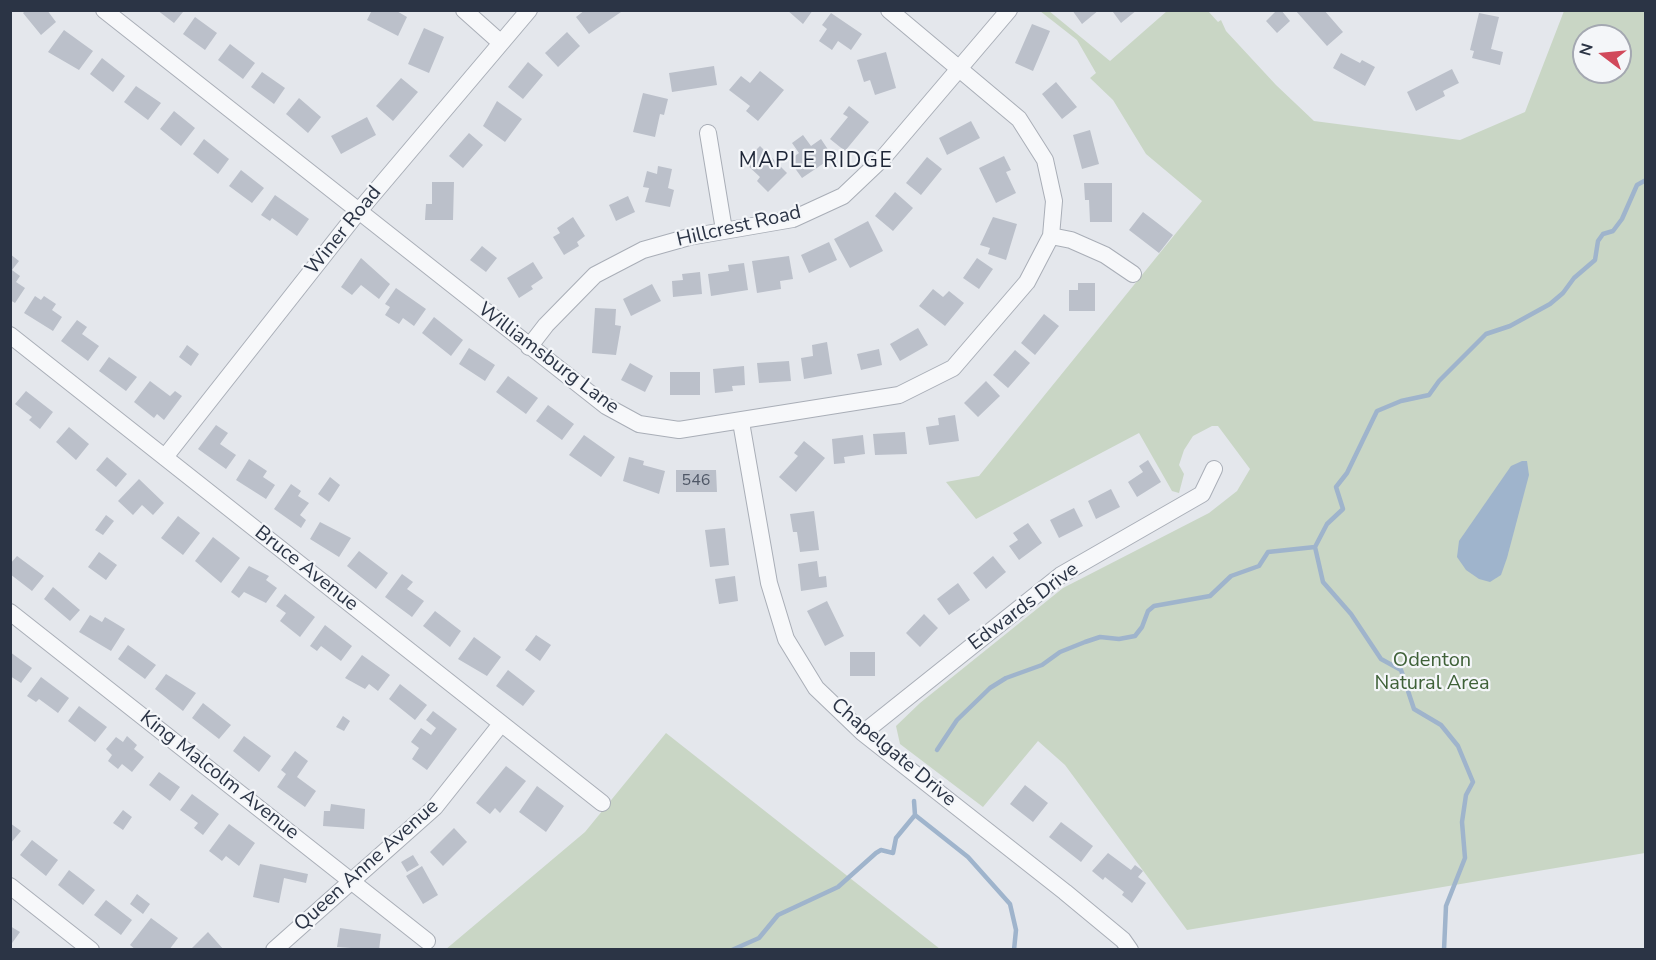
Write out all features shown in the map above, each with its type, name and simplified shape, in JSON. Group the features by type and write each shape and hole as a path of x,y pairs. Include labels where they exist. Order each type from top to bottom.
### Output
{"street":[{"name":"Williamsburg Lane","path":"104,10 529,347 606,406 639,424 679,430 741,422 899,395 953,368 1027,282 1051,237"},
{"path":"464,10 501,43"},
{"name":"Winer Road","path":"165,457 358,212 529,10"},
{"path":"889,10 1019,119 1045,160 1054,201 1051,237 1071,240 1106,255 1133,274"},
{"name":"Hillcrest Road","path":"529,347 546,325 595,275 643,250 689,237 793,219 843,196 883,158 1009,10"},
{"path":"708,133 724,231"},
{"name":"Bruce Avenue","path":"10,335 602,802"},
{"name":"Chapelgate Drive","path":"741,422 769,583 786,639 816,688 863,733 1124,940 1130,950"},
{"name":"Edwards Drive","path":"863,733 1061,575 1202,494 1214,469"},
{"name":"King Malcolm Avenue","path":"10,612 427,941"},
{"name":"Queen Anne Avenue","path":"274,950 435,807 501,724"},
{"path":"10,886 91,950"}],"green space":[{"name":"Odenton Natural Area","path":"1040,11 1049,11 1110,61 1167,11 1208,11 1218,22 1221,20 1226,31 1276,85 1314,121 1460,140 1525,112 1564,11 1645,11 1645,853 1187,930 1065,765 1038,741 983,807 900,744 896,726 920,703 1063,588 1209,513 1237,491 1250,469 1218,426 1212,426 1193,436 1184,450 1179,465 1184,474 1179,493 1172,491 1139,433 976,519 946,482 979,476 1202,201 1146,154 1113,100 1090,78 1096,73 1077,40"},
{"path":"666,733 940,949 445,950 585,832"}],"water":[{"path":"1527,461 1529,475 1501,575 1490,582 1479,579 1466,570 1457,557 1459,541 1511,466"}],"building":[{"path":"26,10 47,10 56,22 41,35 23,13"},
{"path":"157,10 182,10 183,12 174,23"},
{"path":"372,10 395,10 407,17 398,36 367,20"},
{"path":"585,10 620,10 621,12 589,34 576,17"},
{"path":"787,10 813,10 803,24"},
{"path":"1072,10 1099,10 1082,24"},
{"path":"1114,10 1137,10 1121,23 1113,12"},
{"path":"1277,10 1281,10 1290,21 1277,33 1266,21"},
{"path":"1295,10 1324,10 1343,32 1327,46"},
{"path":"831,13 862,34 851,50 838,41 832,50 819,41 827,29 822,25"},
{"path":"1479,13 1499,17 1491,49 1503,52 1500,65 1472,58 1474,51 1470,50"},
{"path":"195,17 217,33 205,50 183,34"},
{"path":"1032,24 1050,31 1033,71 1015,63"},
{"path":"424,28 444,37 429,73 408,64"},
{"path":"64,30 93,51 79,70 48,52"},
{"path":"567,32 580,46 558,67 545,53"},
{"path":"230,44 255,63 243,79 218,60"},
{"path":"886,52 896,88 875,95 870,80 864,82 857,60"},
{"path":"1341,53 1360,63 1362,60 1375,67 1365,86 1333,68"},
{"path":"102,58 125,76 113,92 90,74"},
{"path":"528,62 543,75 523,99 508,87"},
{"path":"714,66 717,85 672,92 669,73"},
{"path":"1452,69 1459,83 1443,91 1445,96 1416,111 1407,92"},
{"path":"760,71 784,90 758,121 746,111 750,106 729,90 741,76 750,83"},
{"path":"262,72 285,88 274,104 251,87"},
{"path":"401,78 418,92 393,121 376,106"},
{"path":"1056,82 1077,107 1062,119 1042,94"},
{"path":"136,86 161,103 148,120 124,102"},
{"path":"643,93 668,99 664,115 660,114 655,137 633,132"},
{"path":"299,98 321,117 308,133 286,114"},
{"path":"497,101 522,119 505,142 483,126"},
{"path":"849,106 869,122 845,151 830,139 848,117 843,114"},
{"path":"174,111 195,128 181,146 160,129"},
{"path":"367,117 376,135 341,154 331,136"},
{"path":"971,121 980,138 947,155 939,138"},
{"path":"1090,130 1099,164 1082,169 1073,135"},
{"path":"469,133 483,145 463,168 449,156"},
{"path":"803,135 811,146 821,139 833,157 802,178 789,160 799,153 792,143"},
{"path":"204,139 229,159 218,174 193,154"},
{"path":"760,146 787,173 768,192 757,181 760,177 744,162"},
{"path":"1004,156 1011,170 1006,172 1016,193 996,203 979,168"},
{"path":"927,157 942,169 921,195 906,183"},
{"path":"658,166 672,169 668,188 674,190 670,207 645,202 649,188 643,187 647,171 657,174"},
{"path":"241,170 264,188 252,203 229,186"},
{"path":"432,182 454,182 453,220 425,220 426,204 432,204"},
{"path":"1084,183 1112,183 1112,222 1090,222 1089,200 1085,200"},
{"path":"895,192 913,208 893,231 875,216"},
{"path":"275,195 309,219 297,236 272,218 270,221 261,215"},
{"path":"628,196 635,212 616,221 609,205"},
{"path":"1143,212 1173,235 1159,253 1129,230"},
{"path":"573,217 585,236 577,242 579,246 564,255 553,237 560,233 557,228"},
{"path":"993,217 1017,224 1006,260 988,254 990,248 980,245"},
{"path":"868,221 883,251 850,268 834,239"},
{"path":"829,242 837,260 809,273 801,255"},
{"path":"482,246 497,258 486,272 470,260"},
{"path":"10,254 19,261 12,270 20,276 16,282 25,288 15,303 10,300"},
{"path":"789,256 793,279 780,281 781,289 757,293 752,261"},
{"path":"361,258 390,284 379,299 361,285 352,295 341,287"},
{"path":"977,258 993,269 979,289 963,278"},
{"path":"533,262 543,278 531,286 533,289 519,298 507,278"},
{"path":"744,263 748,290 711,296 708,274 729,271 728,265"},
{"path":"700,272 702,294 673,297 672,281 683,280 682,274"},
{"path":"1078,283 1095,283 1095,311 1069,311 1069,290 1078,290"},
{"path":"652,284 661,301 631,316 623,299"},
{"path":"396,288 426,309 414,326 403,318 399,324 385,315 390,307 385,304"},
{"path":"933,289 943,297 949,291 964,303 945,326 919,306"},
{"path":"35,296 41,300 44,296 56,304 52,310 62,317 53,331 24,313"},
{"path":"595,308 616,309 615,325 621,326 616,355 592,353"},
{"path":"1044,314 1059,326 1035,355 1021,343"},
{"path":"434,317 463,340 451,356 422,333"},
{"path":"77,320 87,327 82,334 99,346 88,361 61,341"},
{"path":"918,328 928,345 900,361 890,344"},
{"path":"827,342 832,374 804,379 801,358 813,356 812,345"},
{"path":"187,345 199,354 191,366 179,357"},
{"path":"469,348 495,365 485,381 459,364"},
{"path":"879,349 882,365 861,370 857,354"},
{"path":"1015,350 1030,363 1008,388 993,375"},
{"path":"109,357 137,377 126,391 99,371"},
{"path":"789,361 791,381 759,383 757,363"},
{"path":"630,363 653,376 645,392 621,380"},
{"path":"744,366 745,385 732,386 733,391 715,393 713,369"},
{"path":"670,372 700,372 700,395 670,395"},
{"path":"508,376 538,398 526,414 496,392"},
{"path":"150,381 170,396 175,391 182,396 164,420 157,414 154,418 134,402"},
{"path":"986,381 1000,396 978,417 964,403"},
{"path":"26,391 53,412 40,429 29,420 32,417 15,404"},
{"path":"548,405 574,424 562,440 536,421"},
{"path":"955,415 959,441 929,445 926,427 939,425 938,418"},
{"path":"216,425 228,433 220,444 236,455 226,469 198,449"},
{"path":"69,427 89,444 76,460 56,442"},
{"path":"905,432 907,454 875,455 873,434"},
{"path":"584,435 615,457 601,477 569,455"},
{"path":"863,435 865,454 844,457 845,463 834,464 832,439"},
{"path":"804,441 825,458 796,492 779,477 798,456 794,453"},
{"path":"107,457 127,474 116,487 96,470"},
{"path":"629,457 644,461 643,465 665,471 659,494 623,481"},
{"path":"249,459 267,471 263,477 275,485 266,499 236,480"},
{"path":"1148,460 1161,482 1137,497 1128,482 1143,472 1139,466"},
{"path":"676,470 716,470 717,492 676,492"},
{"path":"330,477 340,485 329,502 318,494"},
{"path":"139,479 164,503 153,515 142,505 133,515 118,501"},
{"path":"291,484 301,491 298,496 309,503 300,515 306,520 301,528 274,509"},
{"path":"1111,489 1120,507 1096,519 1088,501"},
{"path":"1074,508 1083,526 1059,538 1050,520"},
{"path":"814,511 819,550 800,552 797,532 793,532 790,514"},
{"path":"106,515 114,521 103,535 95,530"},
{"path":"178,516 200,533 183,555 161,538"},
{"path":"320,522 351,538 339,557 310,539"},
{"path":"1028,523 1042,543 1019,560 1009,546 1018,540 1013,533"},
{"path":"725,528 729,565 710,567 705,530"},
{"path":"213,537 240,558 221,583 195,561"},
{"path":"359,551 388,573 376,589 347,566"},
{"path":"99,552 117,565 106,580 88,567"},
{"path":"17,556 44,576 32,591 10,574 10,564"},
{"path":"993,556 1006,572 986,589 973,573"},
{"path":"817,561 819,577 826,576 827,587 801,591 798,564"},
{"path":"249,566 269,576 266,580 277,588 266,603 244,592 239,598 231,592"},
{"path":"402,574 413,582 407,589 424,601 412,617 385,597"},
{"path":"735,576 738,601 719,604 715,579"},
{"path":"958,583 970,600 949,615 937,599"},
{"path":"53,587 80,610 70,621 44,599"},
{"path":"285,594 315,617 300,637 280,621 286,613 276,606"},
{"path":"827,601 844,636 825,646 807,611"},
{"path":"435,611 461,631 450,647 423,626"},
{"path":"924,614 938,628 920,647 906,633"},
{"path":"90,615 102,622 105,617 125,629 111,651 79,632"},
{"path":"325,625 352,646 341,661 321,646 317,651 310,646"},
{"path":"536,635 551,645 540,661 525,650"},
{"path":"474,637 501,657 487,676 458,659"},
{"path":"128,645 156,665 145,679 118,659"},
{"path":"10,652 32,668 21,683 10,676"},
{"path":"850,652 875,652 875,676 850,676"},
{"path":"362,655 390,675 378,691 369,684 365,689 345,678"},
{"path":"508,670 535,691 523,706 496,686"},
{"path":"166,674 196,693 183,711 155,689"},
{"path":"41,677 69,698 58,713 39,699 36,702 27,696"},
{"path":"400,684 427,705 415,720 389,699"},
{"path":"203,703 231,725 219,739 192,718"},
{"path":"79,706 107,727 95,742 68,721"},
{"path":"433,711 457,729 427,770 412,759 419,748 411,742 421,728 431,735 436,728 426,720"},
{"path":"343,716 350,721 344,731 336,727"},
{"path":"127,736 137,745 134,749 144,757 132,772 122,764 118,769 108,761 112,755 106,749 116,737 123,742"},
{"path":"244,736 271,756 259,772 233,751"},
{"path":"295,751 308,761 297,777 316,791 305,807 277,787 286,774 281,770"},
{"path":"506,766 526,781 500,813 495,808 490,814 476,803"},
{"path":"159,772 180,787 170,801 149,785"},
{"path":"1025,785 1048,803 1033,822 1010,804"},
{"path":"537,786 564,806 546,832 519,812"},
{"path":"192,794 219,814 203,835 194,828 198,823 180,810"},
{"path":"331,804 365,809 364,829 323,826 324,811 330,811"},
{"path":"123,810 132,817 123,830 113,823"},
{"path":"1061,822 1093,846 1081,862 1049,837"},
{"path":"10,823 21,831 10,844"},
{"path":"229,824 255,843 239,866 226,856 222,861 209,851"},
{"path":"454,828 467,842 443,866 430,852"},
{"path":"32,840 58,860 46,876 20,855"},
{"path":"1108,853 1131,870 1135,865 1143,871 1138,877 1146,883 1132,903 1122,895 1124,892 1105,877 1103,880 1092,871"},
{"path":"413,855 419,865 407,872 401,862"},
{"path":"260,864 308,874 306,883 284,878 279,903 253,897"},
{"path":"422,866 438,895 423,904 406,876"},
{"path":"69,870 95,890 83,905 58,885"},
{"path":"137,894 150,904 143,914 130,904"},
{"path":"106,900 132,920 121,935 94,915"},
{"path":"151,918 178,938 169,950 136,950 130,945"},
{"path":"10,926 20,932 10,946"},
{"path":"340,928 381,934 379,950 337,947"},
{"path":"208,932 224,950 190,950"}],"waterway":[{"path":"937,750 957,720 990,688 1006,678 1042,665 1060,652 1100,637 1119,639 1135,636 1142,627 1148,611 1154,606 1210,596 1231,576 1259,566 1268,552 1315,547 1327,524 1343,509 1336,487 1347,473 1377,411 1401,401 1429,395 1439,381 1486,334 1510,326 1550,304 1563,293 1574,278 1595,260 1598,241 1603,234 1613,231 1622,219 1637,185 1646,180"},
{"path":"1315,547 1323,582 1351,614 1381,659 1401,670 1414,709 1441,725 1458,746 1473,782 1466,795 1462,822 1465,858 1446,906 1444,950"},
{"path":"732,950 759,938 778,915 838,887 876,853 881,850 893,853 896,838 915,815 914,801"},
{"path":"915,815 968,857 1010,904 1016,930 1014,950"}],"district":[{"name":"MAPLE RIDGE","path":"816,162"}]}
